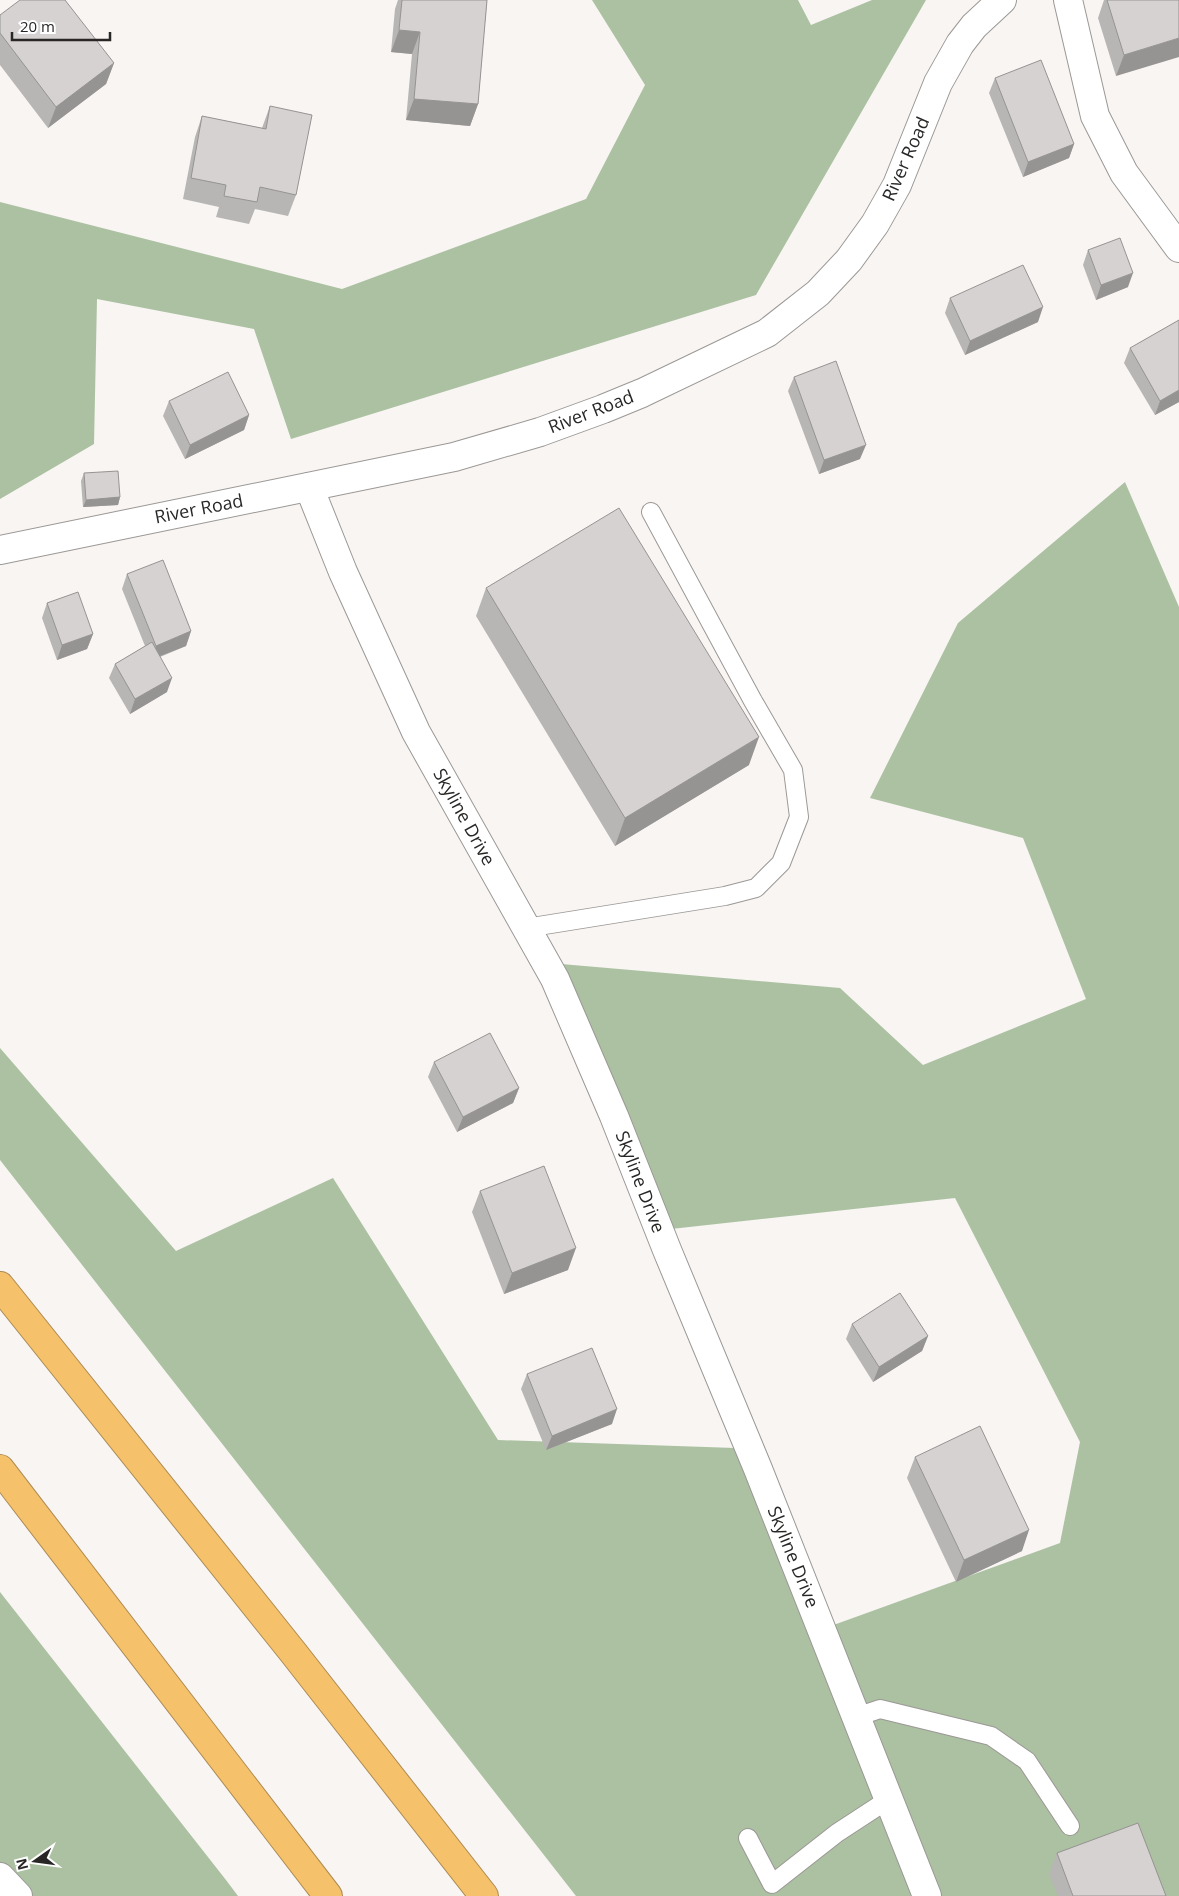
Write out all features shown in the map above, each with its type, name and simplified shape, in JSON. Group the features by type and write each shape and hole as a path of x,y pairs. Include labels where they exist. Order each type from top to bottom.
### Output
{"highway":[{"path":"0,1286 292,1651 484,1896"},
{"path":"0,1469 328,1896"}],"street":[{"name":"River Road","path":"0,550 454,457 540,432 642,393 767,333 818,293 849,260 875,224 897,185 938,83 960,44 974,26 1002,0"},
{"path":"1068,0 1095,116 1124,173 1179,248"},
{"name":"Skyline Drive","path":"309,487 343,572 416,732 555,979 614,1116 927,1896"},
{"path":"0,1877 18,1896"}],"lane":[{"path":"526,928 725,896 756,888 782,862 799,817 793,770 752,701 651,512"},
{"path":"856,1717 880,1709 992,1736 1027,1761 1070,1826"},
{"path":"748,1838 772,1884 837,1832 889,1799"}],"green space":[{"path":"592,0 798,0 811,25 872,0 926,0 756,295 291,439 254,329 97,299 94,444 0,499 0,202 342,289 586,199 645,85"},
{"path":"1125,482 1179,607 1179,1896 576,1896 0,1160 0,1048 176,1251 333,1178 498,1440 765,1449 828,1627 1060,1543 1080,1442 955,1198 671,1229 538,962 840,988 923,1065 1086,999 1023,838 870,798 958,623"},
{"path":"0,1592 238,1896 10,1896 0,1886"}],"building":[{"path":"20,0 65,0 114,63 56,107 0,33 0,15"},
{"path":"402,0 487,0 478,104 414,99 420,32 399,30"},
{"path":"1107,0 1179,0 1179,38 1124,55"},
{"path":"1041,60 1074,144 1028,162 995,78"},
{"path":"270,106 312,115 296,195 260,187 257,202 224,196 226,185 191,178 202,116 266,129"},
{"path":"1120,238 1133,273 1101,285 1088,250"},
{"path":"1023,265 1043,307 970,341 950,298"},
{"path":"1179,320 1179,390 1160,401 1130,348"},
{"path":"836,361 866,445 824,460 794,377"},
{"path":"228,372 249,415 190,445 169,401"},
{"path":"118,471 120,497 86,500 84,473"},
{"path":"619,508 759,737 625,818 486,588"},
{"path":"163,560 191,631 156,646 127,574"},
{"path":"78,592 93,634 62,645 47,603"},
{"path":"152,642 172,678 135,699 115,664"},
{"path":"490,1033 519,1088 463,1117 434,1062"},
{"path":"544,1166 576,1248 512,1273 480,1191"},
{"path":"900,1293 928,1336 879,1367 852,1324"},
{"path":"592,1348 617,1409 552,1436 527,1374"},
{"path":"980,1426 1029,1530 964,1560 915,1457"},
{"path":"1138,1823 1166,1896 1073,1896 1057,1853"}]}
